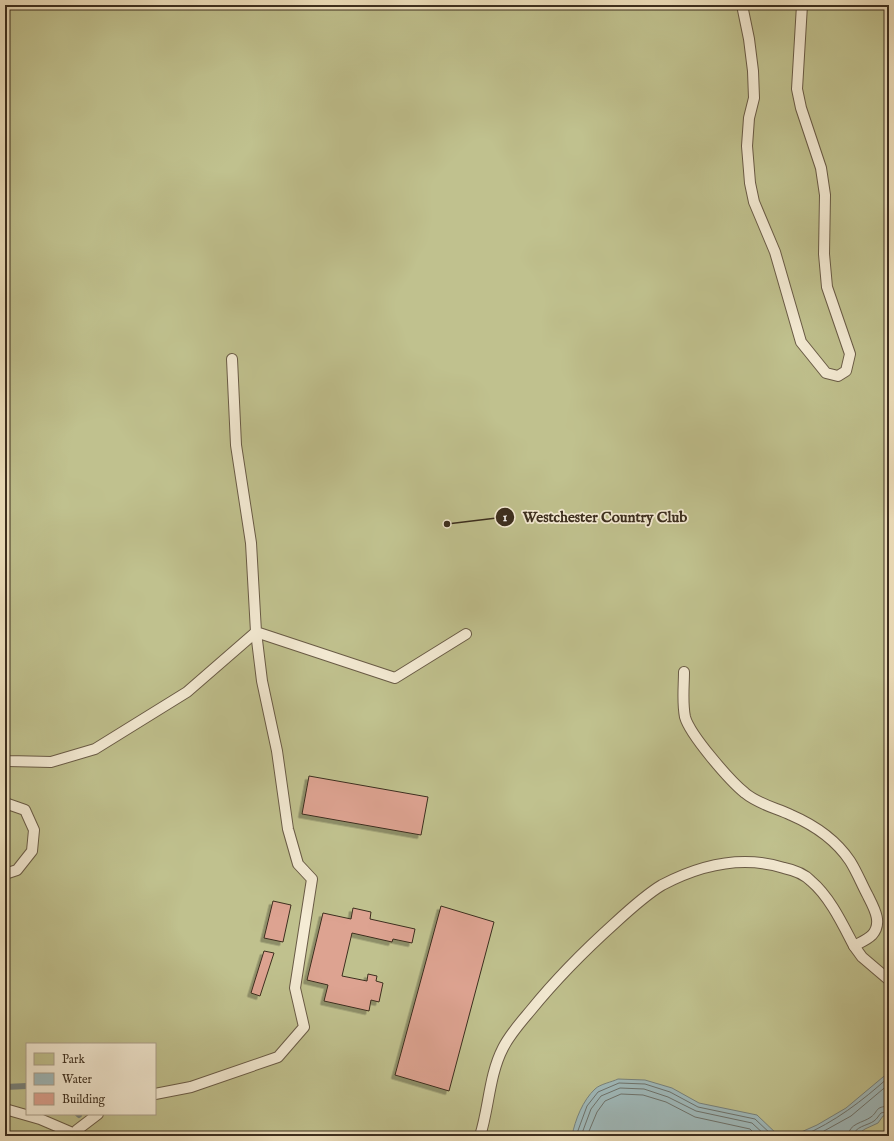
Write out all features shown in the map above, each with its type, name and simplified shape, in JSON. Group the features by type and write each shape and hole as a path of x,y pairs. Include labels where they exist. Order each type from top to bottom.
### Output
{"lane":[{"path":"742,5 749,39 754,98 749,118 747,146 750,183 754,202 775,252 801,342 826,373 838,376 846,371 850,354 827,287 824,254 824,195 821,168 801,108 797,89 802,5"},
{"path":"156,1094 192,1087 278,1057 304,1027 295,988 312,879 298,864 288,829 277,751 262,681 256,632 250,543 236,445 232,359"},
{"path":"256,632 395,678 466,634"},
{"path":"5,760 51,762 95,749 187,692 256,632"},
{"path":"684,672 684,710 689,727 724,772 745,794 792,815 813,826 830,838 851,862 878,920 872,935 854,946"},
{"path":"5,802 25,810 34,830 32,851 17,870 5,874"},
{"path":"480,1136 485,1121 490,1090 497,1064 502,1049 509,1037 546,992 579,956 628,911 662,886 690,873 722,864 743,861 761,862 789,869 800,874 811,881 818,888 839,918 854,946 862,957 889,980"},
{"path":"5,1109 40,1119 75,1135 77,1130 97,1115"}],"green space":[{"path":"5,5 889,5 889,1136 5,1136"}],"water":[{"path":"889,1072 889,1115 883,1116 878,1123 855,1136 792,1136 817,1125 846,1108"},
{"path":"618,1079 645,1080 672,1088 699,1103 757,1115 779,1136 572,1136 580,1111 595,1089"}],"building":[{"path":"309,776 428,797 421,835 302,814"},
{"path":"273,901 291,905 283,942 264,938"},
{"path":"441,906 494,922 449,1091 395,1075"},
{"path":"353,908 371,912 370,919 415,929 412,943 393,939 392,942 352,933 342,976 367,981 368,974 377,976 376,981 383,983 379,1002 371,1000 369,1011 324,1001 328,985 307,980 323,913 351,919"},
{"path":"264,951 274,953 260,996 251,993"}],"waterway":[{"path":"5,1087 26,1086"}],"place":[{"name":"Westchester Country Club","path":"447,524"}]}
